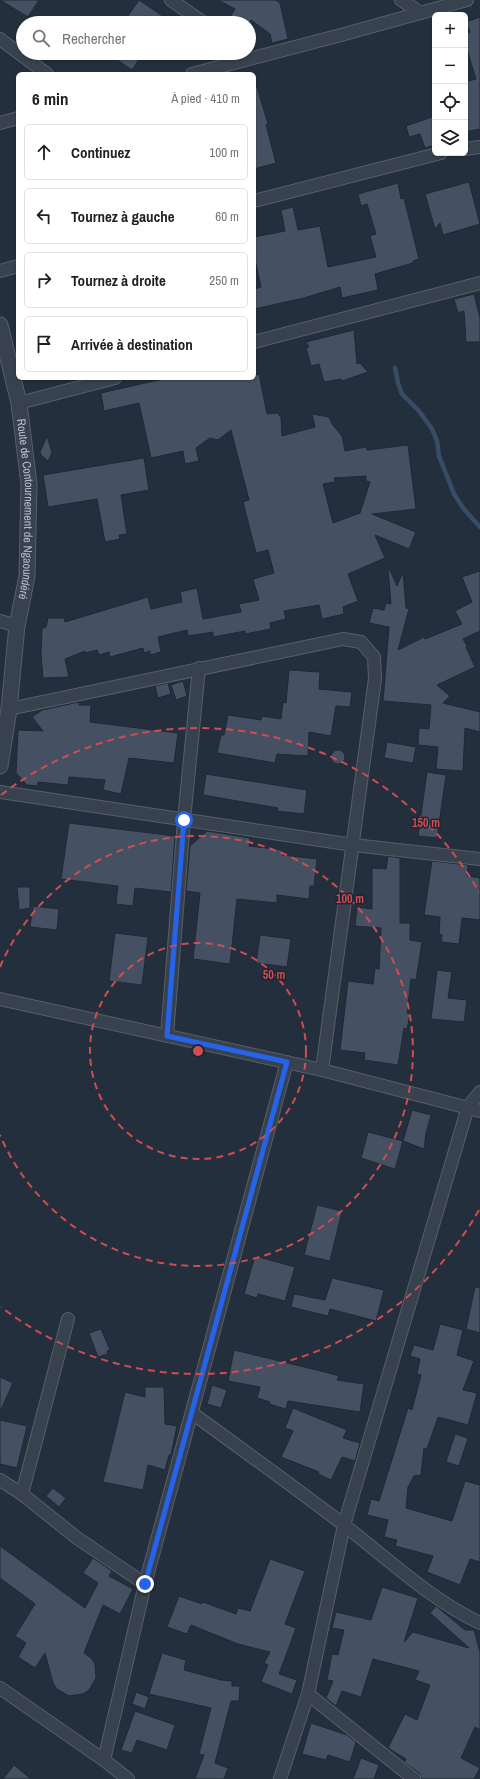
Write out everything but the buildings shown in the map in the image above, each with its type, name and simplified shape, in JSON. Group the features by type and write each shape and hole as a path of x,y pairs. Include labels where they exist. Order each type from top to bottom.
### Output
{"street":[{"path":"171,0 194,16"},
{"path":"401,0 421,13"},
{"path":"256,54 467,0"},
{"path":"0,39 16,51"},
{"path":"28,60 44,72"},
{"path":"198,72 236,60"},
{"path":"0,123 16,119"},
{"path":"468,149 480,147"},
{"path":"256,200 432,155"},
{"path":"0,271 16,267"},
{"path":"256,341 480,283"},
{"name":"Route de Contournement de Ngaoundéré","path":"0,325 18,403 29,484 27,576 17,626 9,709 0,766"},
{"path":"18,403 107,380"},
{"path":"0,621 17,626"},
{"path":"9,709 343,639 361,642 374,657 375,680 322,1070"},
{"path":"167,1036 184,820 200,668"},
{"path":"0,792 353,845 480,859"},
{"path":"0,999 322,1070 480,1110"},
{"path":"104,1760 145,1584 287,1062"},
{"path":"280,1779 308,1694 344,1525 468,1107 480,1092"},
{"path":"22,1494 68,1319"},
{"path":"192,1413 344,1525 410,1579 467,1617 480,1623"},
{"path":"0,1480 22,1494 77,1538 145,1584"},
{"path":"0,1688 104,1760 128,1779"},
{"path":"308,1694 414,1779"}],"waterway":[{"path":"395,368 402,394 419,411 432,429 437,441 439,456 454,494 463,508 480,527"}],"route":[{"path":"145,1584 287,1062 167,1036 184,820"}]}
